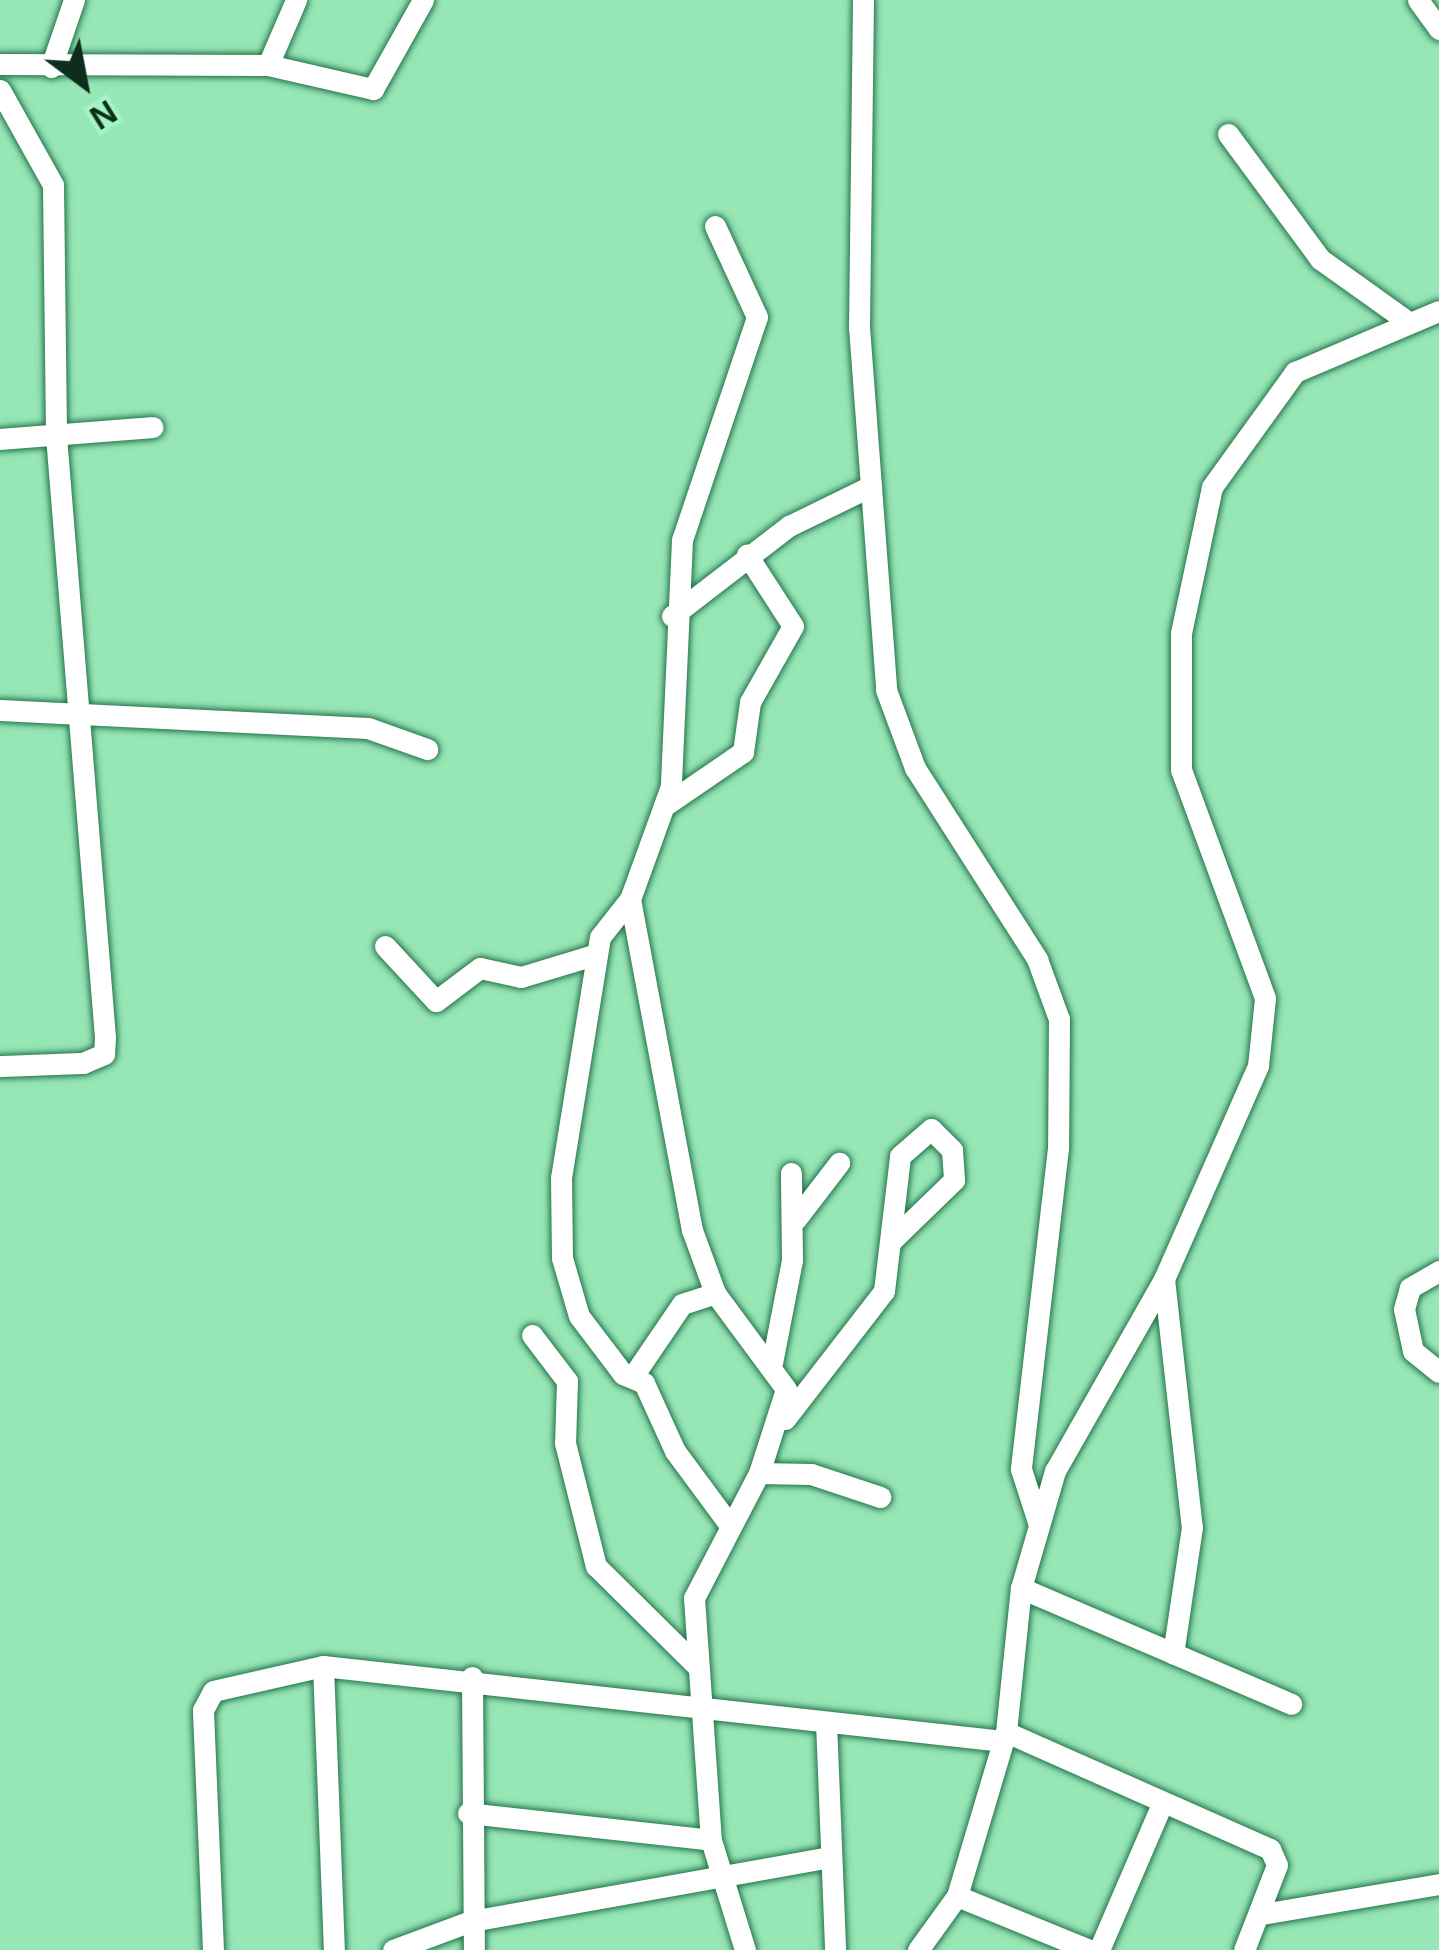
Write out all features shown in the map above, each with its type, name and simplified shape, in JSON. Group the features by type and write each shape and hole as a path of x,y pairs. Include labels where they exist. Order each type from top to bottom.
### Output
{"street":[{"path":"51,67 74,0"},
{"path":"268,65 296,0"},
{"path":"0,64 268,65 384,86 423,0"},
{"path":"863,0 855,194 886,690 915,768 1036,959 1059,1019 1058,1148 1021,1468 1038,1522"},
{"path":"1418,0 1439,29"},
{"path":"0,90 52,185 56,436 104,1054 0,1066"},
{"path":"1228,134 1320,259 1407,321"},
{"path":"715,226 757,317 694,496 672,617 664,806 630,898 597,954 558,1224 580,1316 633,1376 729,1525"},
{"path":"929,1944 957,1896 1004,1737 1021,1588 1054,1471 1163,1279 1248,1095 1264,1029 1255,965 1181,770 1194,548 1212,487 1270,395 1337,346 1439,310"},
{"path":"0,440 153,427"},
{"path":"672,617 747,555 871,485"},
{"path":"664,806 743,752 750,702 793,626 747,555"},
{"path":"0,710 79,708 186,715 229,723 368,728 427,749"},
{"path":"630,898 692,1230 715,1293 772,1363 786,1406 759,1473 694,1598 712,1840 745,1950"},
{"path":"385,946 436,1001 480,968 521,977 597,954"},
{"path":"772,1434 870,1316 892,1240 900,1156 932,1129 952,1150 954,1180 892,1240"},
{"path":"796,1219 839,1163"},
{"path":"772,1363 796,1219 791,1173"},
{"path":"1439,1271 1410,1288 1404,1310 1413,1351 1439,1372"},
{"path":"1163,1279 1192,1527 1173,1654"},
{"path":"633,1376 682,1304 715,1293"},
{"path":"532,1335 567,1382 565,1443 596,1567 697,1666"},
{"path":"759,1473 811,1474 880,1497"},
{"path":"1021,1588 1291,1704"},
{"path":"322,1666 334,1950"},
{"path":"213,1950 205,1695 322,1666 472,1677 826,1722 1004,1737 1270,1849 1277,1865 1262,1914 1244,1950"},
{"path":"472,1677 468,1813 474,1950"},
{"path":"826,1722 835,1950"},
{"path":"1099,1950 1162,1804"},
{"path":"468,1813 712,1840"},
{"path":"393,1950 471,1921 720,1872 830,1857"},
{"path":"1262,1914 1439,1884"},
{"path":"957,1896 1089,1950"}]}
